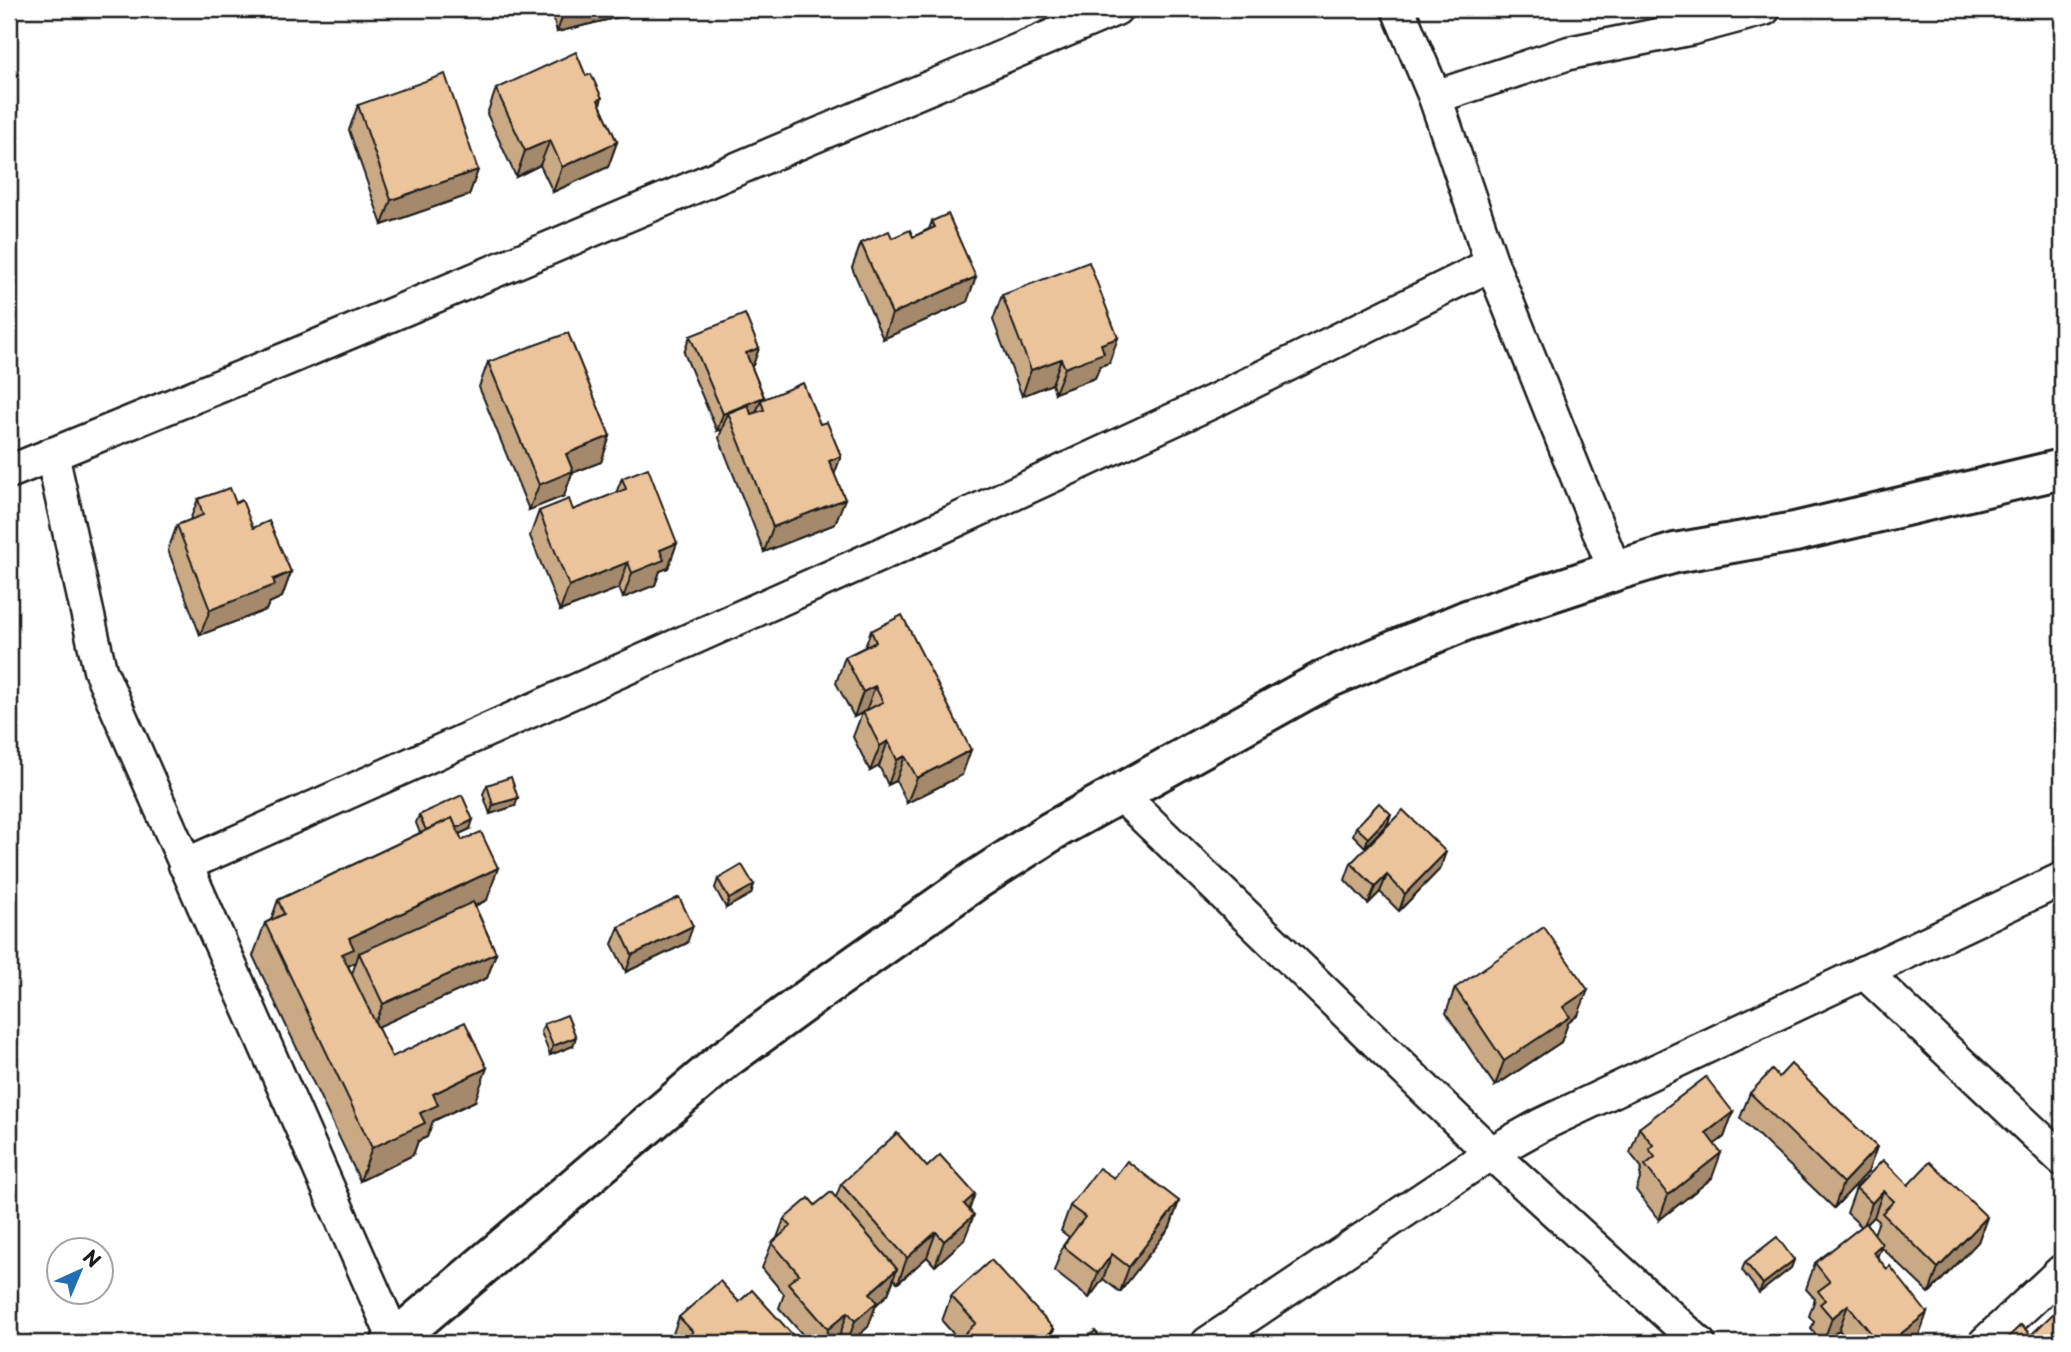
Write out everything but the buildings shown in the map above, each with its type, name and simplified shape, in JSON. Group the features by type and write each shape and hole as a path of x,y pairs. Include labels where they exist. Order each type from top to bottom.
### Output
{"main road":[{"path":"393,1342 724,1060 976,880 1118,792 1326,678 1467,620 1615,570 1675,554 1795,533 2062,470"}],"street":[{"path":"9,472 291,357 1116,9"},
{"path":"1398,9 1435,97 1492,264 1615,570"},
{"path":"1435,97 1569,53 1763,9"},
{"path":"185,865 957,520 1214,401 1492,264"},
{"path":"52,454 100,670 393,1342"},
{"path":"1118,792 1491,1153 1699,1343"},
{"path":"1208,1343 1491,1153 1541,1125 2062,879"},
{"path":"1864,972 2062,1159"},
{"path":"1985,1343 2062,1271"}]}
